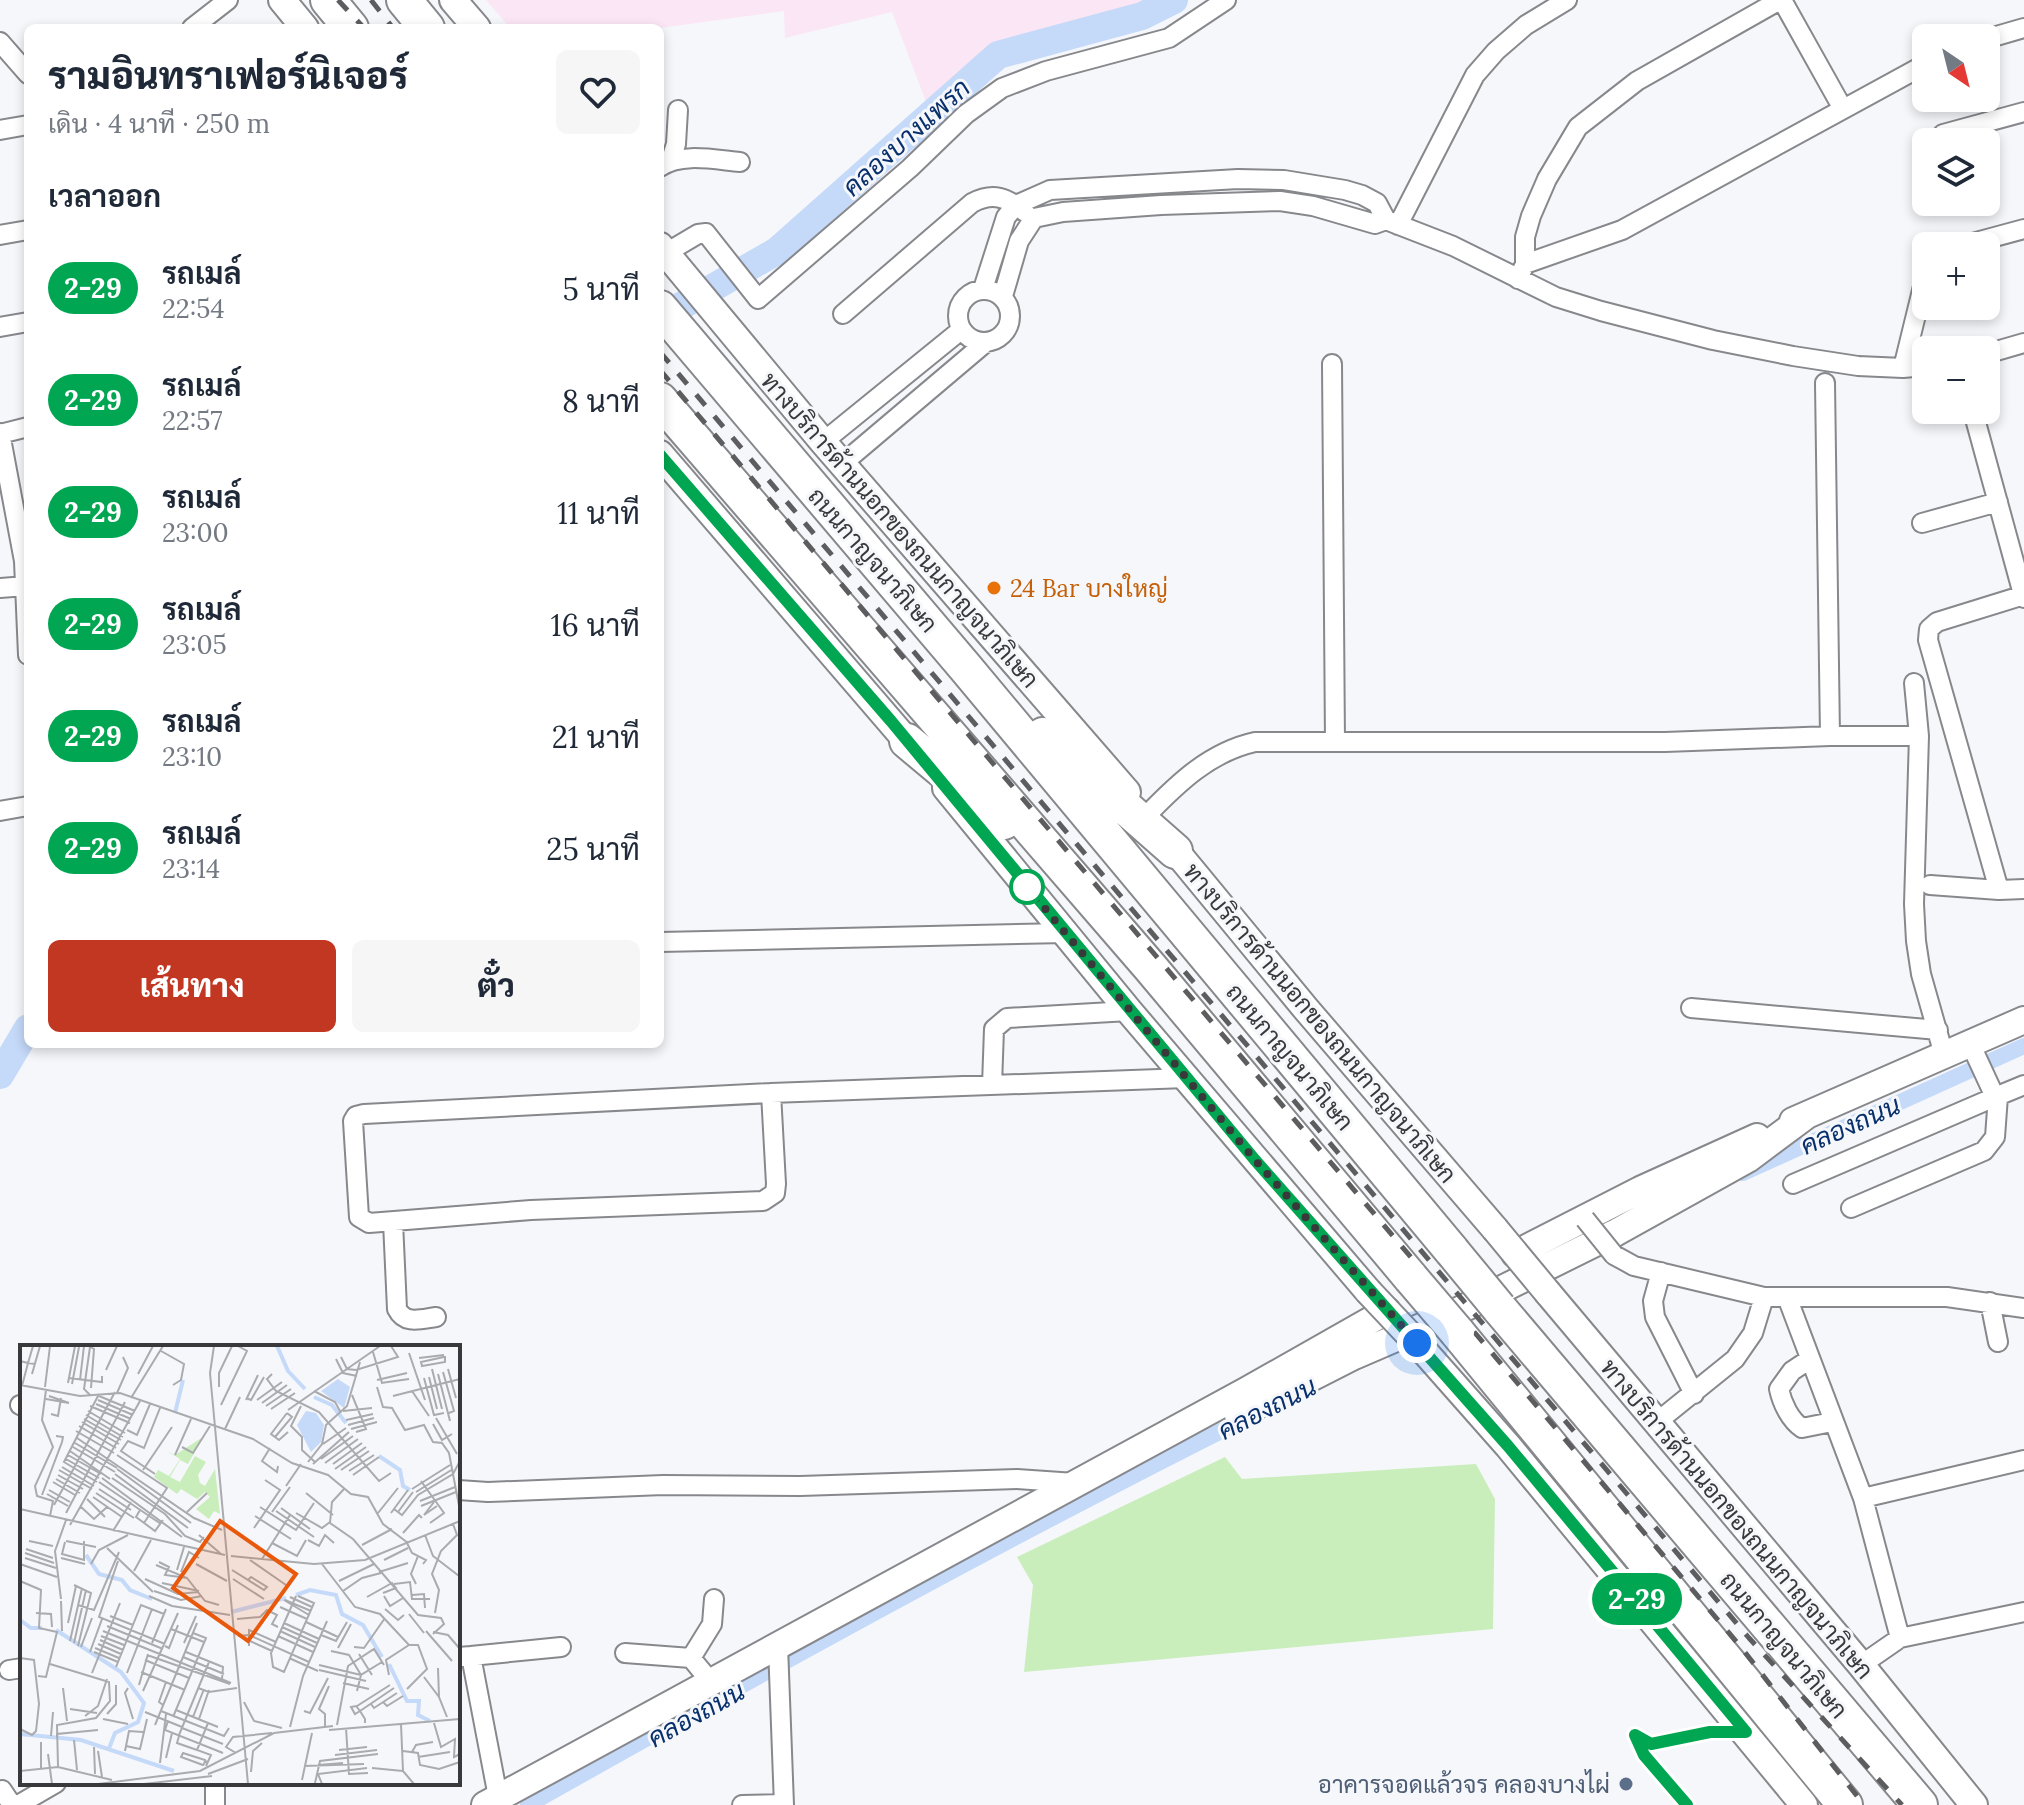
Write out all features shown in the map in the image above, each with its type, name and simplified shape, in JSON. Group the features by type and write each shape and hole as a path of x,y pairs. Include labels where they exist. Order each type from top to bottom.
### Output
{"highway":[{"path":"328,0 348,24"},
{"path":"404,0 424,24"},
{"name":"ถนนกาญจนาภิเษก","path":"664,313 1920,1805"},
{"name":"ถนนกาญจนาภิเษก","path":"664,405 1084,889 1457,1332 1845,1805"},
{"path":"965,667 1175,851"},
{"path":"907,741 1084,889"}],"main road":[{"path":"282,0 302,24"},
{"path":"453,0 474,24"},
{"name":"ทางบริการด้านนอกของถนนกาญจนาภิเษก","path":"667,254 823,442 1147,815 1316,1021 1861,1665 1974,1805"},
{"path":"664,459 907,741 1129,1011 1368,1291 1508,1446 1804,1805"},
{"path":"1515,1254 1640,1190 1807,1115 1941,1042 1974,1051 2024,1020"},
{"path":"1087,1476 1161,1454 1354,1356 1456,1312 1615,1233 1748,1159 1807,1115"},
{"path":"492,1801 710,1681 778,1654 1087,1476 1387,1311"}],"street":[{"path":"197,24 228,0"},
{"path":"667,254 698,234 706,233 758,299 910,168 966,114 1002,88 1035,74 1169,38 1226,0"},
{"path":"1392,223 1475,75 1526,25 1567,0"},
{"path":"1522,272 1525,237 1531,216 1547,179 1578,127 1637,81 1781,0 1843,109"},
{"path":"2000,35 2024,28"},
{"path":"0,42 24,69"},
{"path":"1522,272 1622,230 1912,72"},
{"path":"665,164 676,144 678,110"},
{"path":"1965,128 2024,112"},
{"path":"0,130 24,126"},
{"path":"665,164 740,162"},
{"path":"983,289 1006,217 1016,205 1050,190 1238,179 1284,180 1362,195 1377,203 1392,223"},
{"path":"843,314 972,203 986,196 999,196 1034,218"},
{"path":"842,464 985,343 998,339 1008,328 1011,315 1003,296 1019,241 1034,218 1063,212 1280,201 1313,206 1375,224 1392,223 1522,272 1556,297 1713,340 1858,366 1912,367"},
{"path":"2000,235 2024,229"},
{"path":"0,235 24,231"},
{"path":"985,343 971,339 961,330 957,317 960,303 970,293 983,289 1003,296"},
{"path":"1903,368 1915,320"},
{"path":"0,327 24,323"},
{"path":"823,442 961,330"},
{"path":"2000,350 2024,343"},
{"path":"1332,364 1335,742"},
{"path":"1825,383 1830,736"},
{"path":"1976,424 2024,596 1937,622 1929,629 1928,640 1999,890"},
{"path":"24,428 0,434 24,575"},
{"path":"1922,523 1998,502"},
{"path":"0,588 24,586"},
{"path":"1691,1008 1941,1042 1921,974 1916,941 1914,904 1919,736 1914,683"},
{"path":"1147,815 1173,789 1216,755 1255,742 1665,742 1919,736"},
{"path":"0,811 24,807"},
{"path":"1930,885 2024,889"},
{"path":"664,942 1066,933"},
{"path":"992,1085 994,1029 1007,1018 1129,1011"},
{"path":"1851,1208 1984,1151 1995,1137 1996,1096 1974,1051"},
{"path":"771,1093 776,1184 775,1193 763,1201 531,1210 369,1223 359,1217 353,1121 356,1116 771,1093 1186,1078"},
{"path":"1793,1184 2024,1085"},
{"path":"1585,1219 1614,1255 1625,1263 1764,1297 1947,1297 2024,1308"},
{"path":"393,1222 397,1309 401,1317 408,1320 436,1317"},
{"path":"1661,1272 1653,1301 1655,1317 1694,1394"},
{"path":"1657,1422 1720,1373 1747,1345 1764,1297"},
{"path":"1787,1297 1863,1498 1900,1638"},
{"path":"1990,1302 1998,1342"},
{"path":"1810,1359 1783,1380 1779,1389 1782,1401 1796,1424 1802,1428 1832,1422"},
{"path":"1863,1498 2024,1460"},
{"path":"460,1490 488,1492 663,1485 800,1486 1087,1476"},
{"path":"691,1658 712,1624 714,1599"},
{"path":"1861,1665 1900,1638 2024,1612"},
{"path":"492,1801 465,1656 561,1647"},
{"path":"625,1653 691,1658 710,1681"},
{"path":"742,1805 784,1804 778,1654"},
{"path":"18,1805 53,1785"}],"shaded area":[{"path":"486,0 1180,0 994,51 928,107 892,12 785,38 784,11 664,27 664,24 507,24"}],"green space":[{"path":"1225,1457 1242,1479 1476,1464 1495,1499 1493,1629 1024,1672 1033,1585 1017,1557"}],"waterway":[{"name":"คลองบางแพรก","path":"664,316 777,251 998,55 1142,16 1174,0"},
{"name":"คลองบางแพรก","path":"0,1075 24,1035"},
{"name":"คลองถนน","path":"1743,1173 2024,1046"},
{"name":"คลองถนน","path":"528,1805 886,1606 1249,1417"}],"railway":[{"path":"338,0 360,24"},
{"path":"371,0 390,24"},
{"path":"664,357 1749,1638 1902,1805"},
{"path":"664,375 1740,1646 1864,1805"}],"bus line":[{"name":"2-29","path":"664,460 891,721 1255,1160 1508,1446 1746,1732 1710,1732 1651,1744 1635,1735 1644,1755 1687,1805"}],"place":[{"name":"24 Bar บางใหญ่","path":"994,588"},
{"name":"อาคารจอดแล้วจร คลองบางไผ่","path":"1626,1784"}],"route":[{"path":"1027,887 1255,1160 1417,1343"}]}
